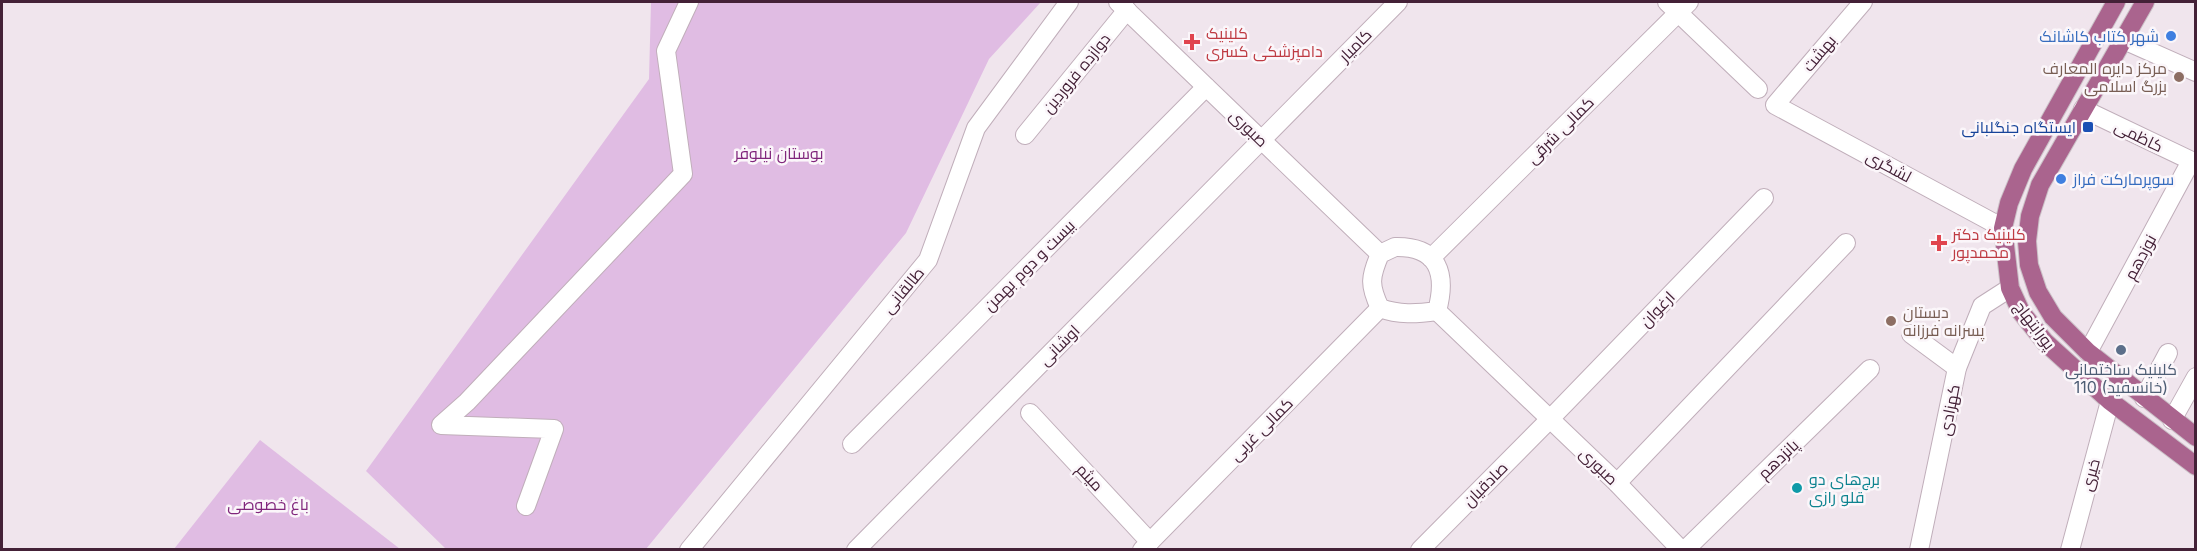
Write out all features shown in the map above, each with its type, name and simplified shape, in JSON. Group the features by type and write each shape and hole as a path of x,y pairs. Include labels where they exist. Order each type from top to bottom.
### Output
{"main road":[{"name":"پورابتهاج","path":"2116,2 2023,170 2009,203 2003,228 2010,288 2021,312 2044,342 2110,402 2196,466"},
{"name":"پورابتهاج","path":"2145,2 2040,185 2030,216 2027,241 2029,265 2038,292 2054,316 2088,352 2196,437"},
{"path":"2101,29 2124,40"}],"street":[{"path":"526,506 554,429 441,425 467,402 683,174 666,51 690,2"},
{"name":"طالقانی","path":"688,549 928,260 976,128 1069,2"},
{"name":"کامیار","path":"1261,140 1398,2"},
{"name":"بهشت","path":"1775,105 1863,2"},
{"path":"1678,5 1758,89"},
{"name":"کمالی شرقی","path":"1431,258 1678,5"},
{"name":"صبوری","path":"1123,6 1380,254"},
{"name":"دوازده فروردین","path":"1025,135 1123,6"},
{"path":"2124,40 2196,72"},
{"name":"بیست و دوم بهمن","path":"852,444 1206,87"},
{"name":"لشگری","path":"1775,105 2003,228"},
{"name":"کاظمی","path":"2083,109 2194,162"},
{"name":"اوشانی","path":"856,549 1261,140"},
{"name":"نوزدهم","path":"2088,352 2194,162"},
{"name":"ارغوان","path":"1551,419 1764,198"},
{"path":"1617,483 1846,243"},
{"path":"1395,247 1408,247 1421,251 1431,258 1442,279 1442,292 1437,310 1401,314 1380,308 1372,291 1371,278 1380,254 1395,247"},
{"name":"کهزادی","path":"1924,547 1957,368 1982,306 2010,288"},
{"name":"کمالی غربی","path":"1146,545 1380,308"},
{"name":"صبوری","path":"1437,310 1683,549"},
{"path":"1911,334 1957,368"},
{"path":"2144,398 2168,353"},
{"name":"پانزدهم","path":"1683,549 1870,369"},
{"path":"2172,420 2196,377"},
{"name":"خیری","path":"2070,549 2110,402"},
{"name":"میثم","path":"1030,413 1146,545"},
{"name":"صادقیان","path":"1420,549 1551,419"}],"green space":[{"name":"بوستان نیلوفر","path":"651,2 1041,2 989,59 906,233 646,549 446,549 366,471 649,79"},
{"name":"باغ خصوصی","path":"260,440 400,549 174,549"}],"place":[{"name":"شهر کتاب کاشانک","path":"2171,36"},
{"name":"کلینیک دامپزشکی کسری","path":"1192,42"},
{"name":"مرکز دایره المعارف بزرگ اسلامی","path":"2179,77"},
{"name":"ایستگاه جنگلبانی","path":"2088,127"},
{"name":"سوپرمارکت فراز","path":"2061,179"},
{"name":"کلینیک دکتر محمدپور","path":"1939,243"},
{"name":"دبستان پسرانه فرزانه","path":"1891,321"},
{"name":"کلینیک ساختمانی 110 (خانسفید)","path":"2121,350"},
{"name":"برج‌های دو قلو رازی","path":"1797,488"}]}
